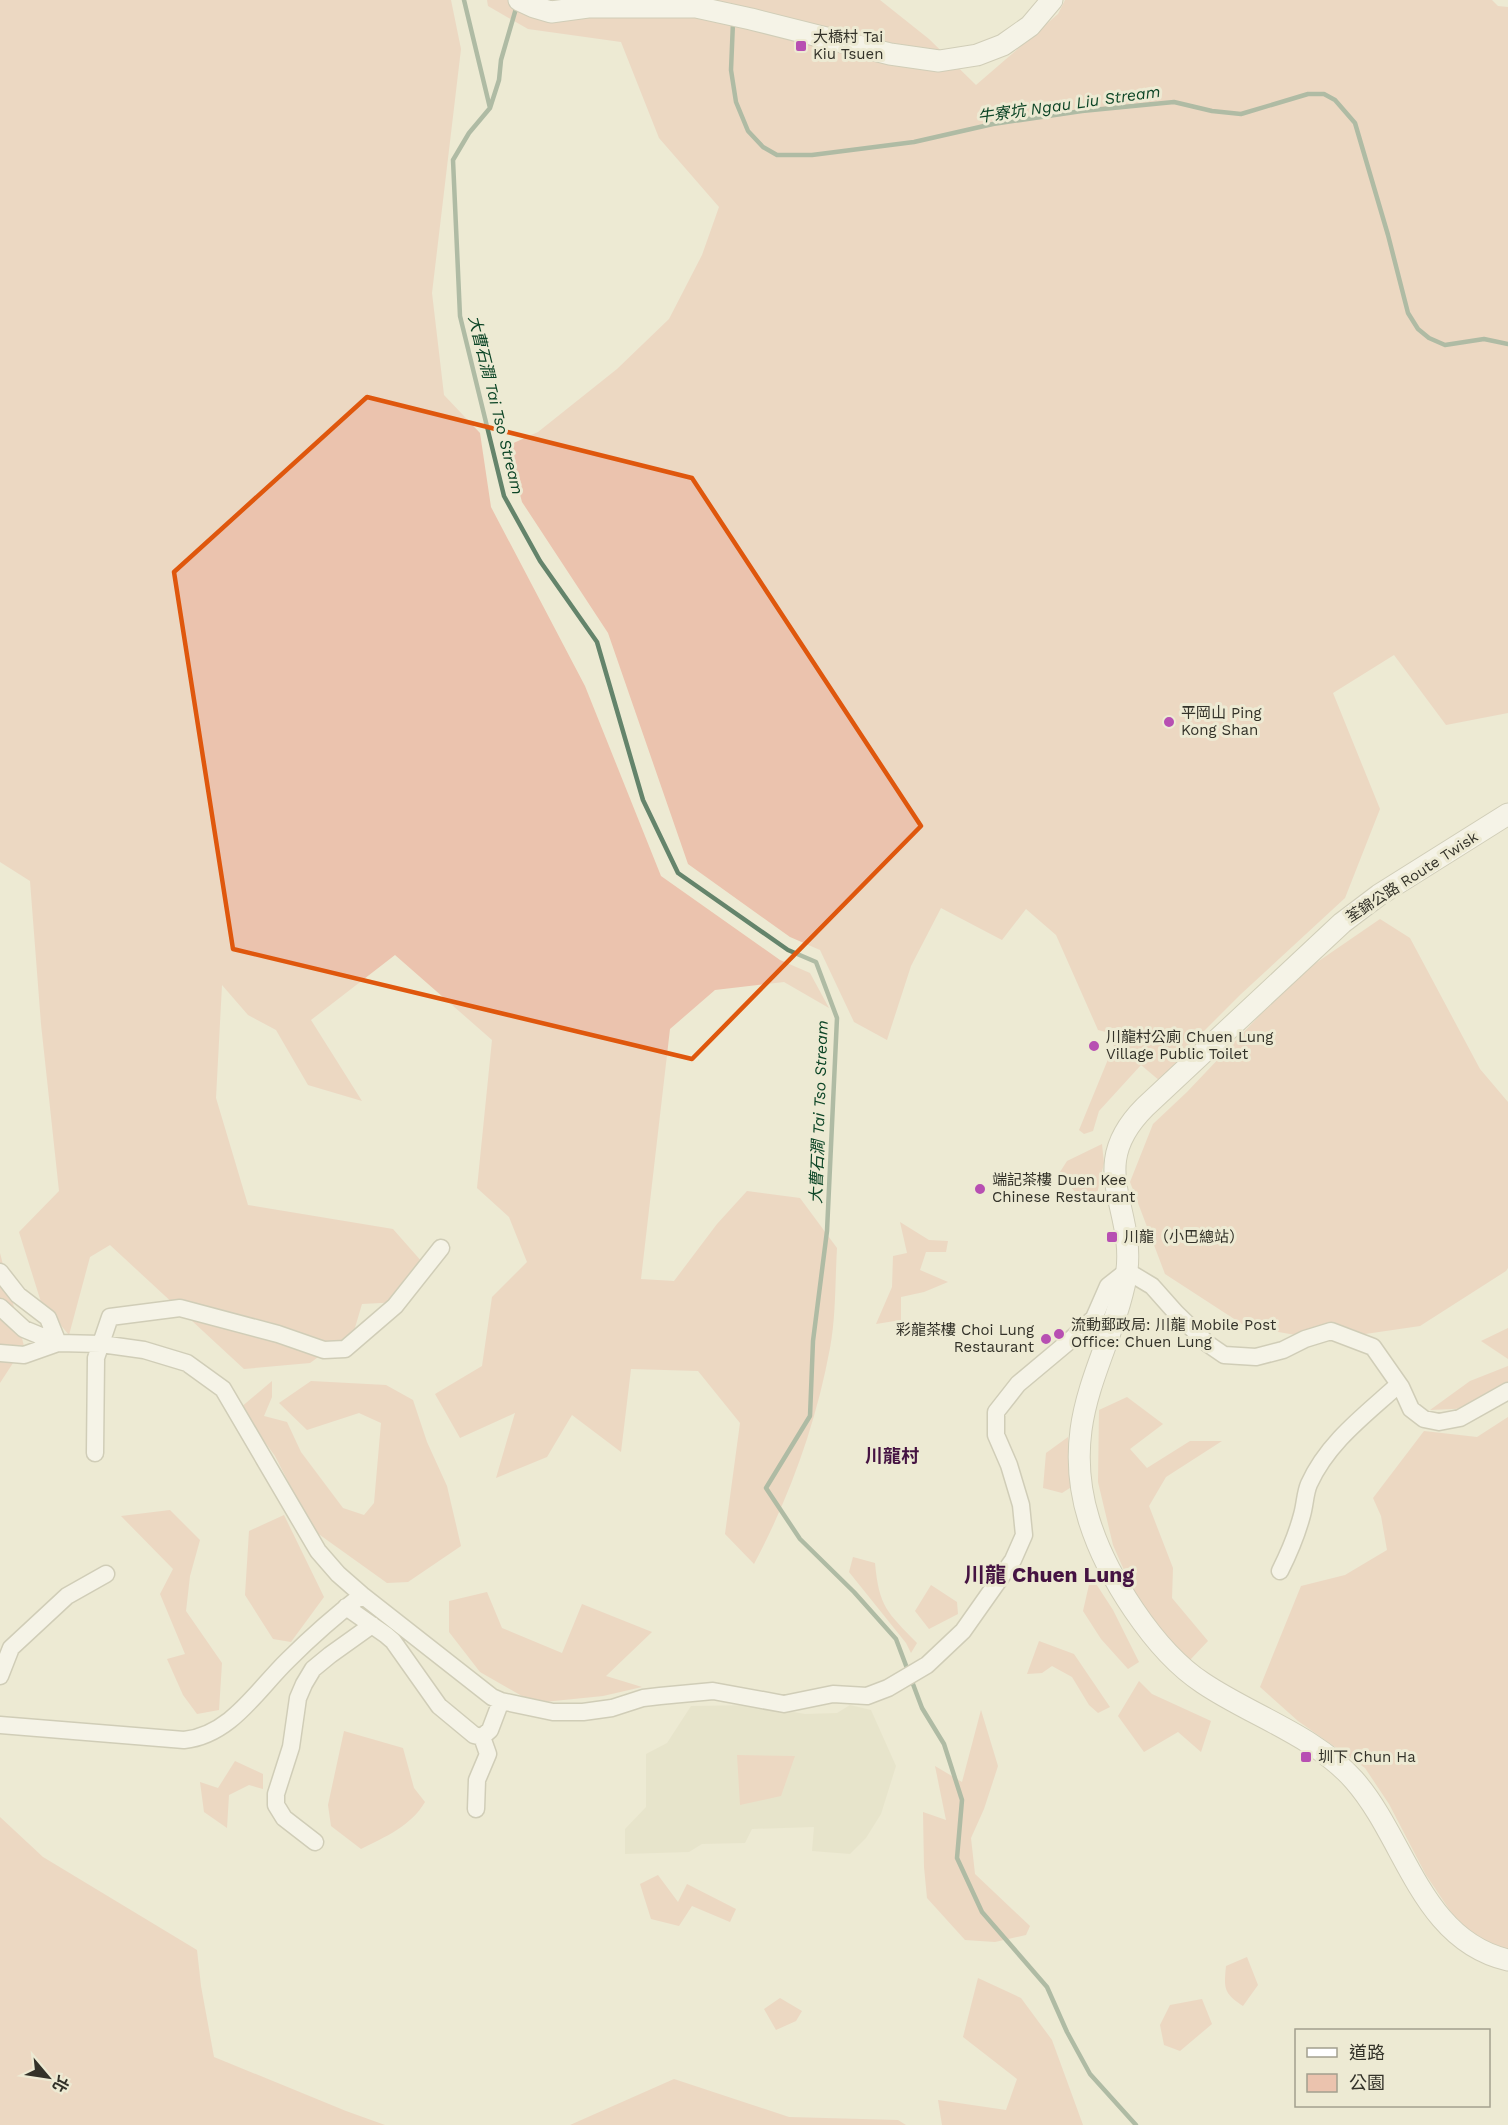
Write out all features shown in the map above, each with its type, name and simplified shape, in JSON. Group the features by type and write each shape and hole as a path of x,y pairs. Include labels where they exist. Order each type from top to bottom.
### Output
{"main road":[{"path":"526,4 551,12 588,7 688,6 751,19 890,54 939,61 977,55 1003,45 1030,26 1052,0"},
{"name":"荃錦公路 Route Twisk","path":"1508,814 1378,896 1342,923 1137,1115 1120,1141 1114,1159 1115,1177 1126,1229 1127,1271 1121,1301 1086,1405 1081,1431 1080,1459 1083,1492 1090,1522 1102,1552 1122,1589 1153,1637 1185,1670 1223,1696 1313,1746 1346,1772 1374,1804 1424,1894 1445,1924 1478,1949 1508,1960"}],"street":[{"path":"95,1453 96,1358 111,1317 180,1308 278,1334 324,1350 345,1349 396,1306 441,1248"},
{"path":"0,1353 24,1355 58,1343 100,1344 144,1350 186,1364 223,1389 318,1551 338,1574 476,1685 501,1701 553,1712 583,1712 612,1708 643,1698 702,1692 722,1692 784,1704 833,1694 867,1695 888,1688 927,1665 963,1631 1013,1560 1024,1535 1022,1505 996,1435 996,1412 1018,1384 1094,1318 1108,1286 1127,1271 1152,1286 1208,1344 1224,1355 1256,1357 1283,1350 1305,1339 1331,1331 1373,1347 1411,1409 1424,1419 1439,1422 1460,1418 1508,1391"},
{"path":"0,1272 18,1295 48,1318 58,1343"},
{"path":"0,1307 24,1329 58,1343"},
{"path":"1280,1571 1296,1534 1309,1485 1326,1453 1336,1441 1398,1385"},
{"path":"0,1676 11,1648 66,1596 106,1574"},
{"path":"0,1725 195,1739 213,1732 237,1714 289,1658 362,1595"},
{"path":"346,1607 393,1641 439,1706 474,1735 482,1737"},
{"path":"315,1842 284,1818 276,1805 276,1794 291,1747 298,1698 314,1669 372,1625"},
{"path":"482,1737 490,1730 501,1701"},
{"path":"476,1809 477,1780 488,1754 482,1737"}],"highlighted area":[{"path":"367,397 692,478 921,826 692,1059 233,949 174,572"}],"shaded area":[{"path":"754,1705 805,1714 837,1713 850,1705 871,1710 896,1766 881,1814 866,1838 850,1854 812,1851 814,1827 752,1829 745,1843 702,1844 689,1852 625,1854 625,1829 646,1807 646,1754 667,1743 691,1706"}],"green space":[{"path":"0,0 451,0 461,49 432,293 444,395 480,433 491,507 585,686 661,876 780,960 810,973 829,1008 784,982 715,990 670,1029 641,1279 674,1281 717,1224 747,1191 800,1198 837,1248 832,1336 817,1404 790,1486 754,1564 725,1534 740,1423 698,1371 631,1369 621,1452 572,1415 547,1457 496,1478 515,1413 460,1438 435,1394 482,1366 492,1297 527,1262 509,1217 477,1188 492,1040 395,955 311,1020 362,1101 308,1085 276,1030 248,1015 222,985 216,1098 248,1205 393,1229 430,1271 400,1302 362,1304 354,1331 310,1363 244,1369 110,1245 90,1257 69,1335 41,1302 19,1232 59,1191 41,1024 30,881 0,862"},
{"path":"487,0 880,0 929,39 976,85 1058,14 1065,0 1492,0 1498,6 1508,7 1508,713 1446,725 1394,655 1333,693 1380,809 1345,898 1241,994 1198,1037 1160,1081 1141,1065 1099,1111 1093,1131 1084,1134 1079,1130 1118,1035 1098,1030 1056,935 1026,909 1002,940 941,908 911,966 887,1040 854,1022 820,950 790,937 688,864 608,633 522,502 507,446 538,432 617,369 669,319 702,255 719,207 659,138 621,42 528,29 488,6"},
{"path":"1380,919 1410,938 1480,1069 1508,1102 1508,1268 1420,1326 1324,1340 1245,1326 1165,1274 1130,1182 1153,1124 1187,1092 1261,1014 1313,965"},
{"path":"1102,1144 1104,1163 1097,1194 1078,1196 1060,1172 1067,1161"},
{"path":"900,1222 929,1240 948,1241 946,1252 926,1252 920,1270 948,1282 924,1292 901,1297 901,1320 876,1324 892,1287 893,1256 907,1253"},
{"path":"0,1253 24,1346 0,1383"},
{"path":"1508,1328 1508,1359 1481,1341"},
{"path":"1508,1366 1508,1400 1497,1407 1430,1410 1470,1381"},
{"path":"272,1381 272,1397 264,1416 287,1422 301,1452 343,1508 364,1515 374,1503 381,1423 359,1413 307,1430 279,1403 311,1381 386,1385 413,1400 427,1442 447,1486 461,1546 408,1582 387,1583 313,1530 275,1456 240,1408"},
{"path":"1127,1397 1163,1424 1130,1449 1147,1468 1190,1441 1222,1441 1166,1477 1149,1506 1173,1568 1172,1598 1208,1641 1190,1660 1164,1636 1137,1600 1113,1545 1098,1482 1099,1410"},
{"path":"1508,1417 1508,1956 1503,1957 1455,1918 1426,1875 1389,1804 1365,1768 1298,1721 1260,1687 1301,1586 1345,1575 1387,1550 1381,1516 1373,1498 1424,1431 1477,1437"},
{"path":"1068,1437 1073,1486 1062,1493 1043,1488 1046,1453"},
{"path":"170,1510 200,1540 190,1576 186,1611 222,1663 219,1710 197,1714 183,1695 167,1659 185,1654 160,1594 173,1569 121,1516"},
{"path":"284,1515 324,1597 291,1642 273,1639 245,1595 249,1531"},
{"path":"853,1557 875,1563 879,1590 886,1608 917,1643 911,1653 906,1643 849,1572"},
{"path":"1091,1576 1113,1610 1139,1662 1128,1669 1101,1639 1083,1611"},
{"path":"931,1585 957,1602 958,1614 929,1629 915,1611"},
{"path":"487,1592 502,1628 562,1653 582,1604 652,1632 606,1676 642,1687 603,1696 534,1703 480,1672 449,1632 449,1601"},
{"path":"1039,1641 1074,1654 1110,1707 1098,1713 1089,1705 1072,1677 1052,1666 1042,1673 1027,1674"},
{"path":"1139,1681 1152,1694 1211,1721 1201,1752 1178,1732 1144,1752 1118,1716"},
{"path":"981,1710 998,1766 984,1809 971,1838 975,1874 1030,1926 1026,1935 995,1942 965,1940 927,1898 924,1867 923,1812 946,1820 935,1766 962,1782"},
{"path":"344,1731 403,1748 414,1788 425,1802 405,1824 361,1849 331,1826 328,1805"},
{"path":"737,1755 795,1756 781,1796 740,1805"},
{"path":"235,1761 263,1774 263,1789 249,1785 229,1795 227,1828 204,1812 200,1782 218,1788"},
{"path":"0,1817 43,1857 197,1950 214,2057 385,2125 0,2125"},
{"path":"658,1875 678,1902 687,1884 736,1909 730,1922 692,1906 679,1926 651,1919 640,1884"},
{"path":"1247,1957 1258,1985 1243,2006 1228,1993 1225,1974 1226,1966"},
{"path":"978,1978 1021,1998 1052,2040 1083,2125 942,2125 938,2100 1006,2110 1017,2079 963,2037"},
{"path":"780,1998 802,2011 796,2021 776,2030 764,2009"},
{"path":"1202,1999 1212,2024 1180,2051 1164,2045 1160,2025 1170,2005"},
{"path":"674,2079 789,2117 898,2120 906,2125 570,2125"}],"waterway":[{"path":"464,0 490,108"},
{"name":"大曹石澗 Tai Tso Stream","path":"517,5 490,108 469,133 453,160 460,316 504,496 540,561 597,642 643,800 678,873 788,950 816,962 837,1018 827,1231 813,1341 810,1416 766,1488 800,1539 854,1592 896,1639 922,1708 944,1744 962,1800 957,1858 982,1912 1047,1987 1067,2032 1090,2074 1136,2125"},
{"name":"牛寮坑 Ngau Liu Stream","path":"733,22 731,70 736,102 748,131 763,147 777,155 812,155 914,142 993,124 1082,111 1174,102 1212,111 1241,114 1308,94 1324,94 1335,100 1355,123 1408,313 1418,329 1429,338 1445,345 1484,339 1508,344"}],"place":[{"name":"大橋村 Tai Kiu Tsuen","path":"801,46"},
{"name":"平岡山 Ping Kong Shan","path":"1169,722"},
{"name":"川龍村公廁 Chuen Lung Village Public Toilet","path":"1094,1046"},
{"name":"端記茶樓 Duen Kee Chinese Restaurant","path":"980,1189"},
{"name":"川龍（小巴總站）","path":"1112,1237"},
{"name":"流動郵政局: 川龍 Mobile Post Office: Chuen Lung","path":"1059,1334"},
{"name":"彩龍茶樓 Choi Lung Restaurant","path":"1046,1339"},
{"name":"圳下 Chun Ha","path":"1306,1757"}],"district":[{"name":"川龍村","path":"892,1455"},
{"name":"川龍 Chuen Lung","path":"1049,1574"}]}
